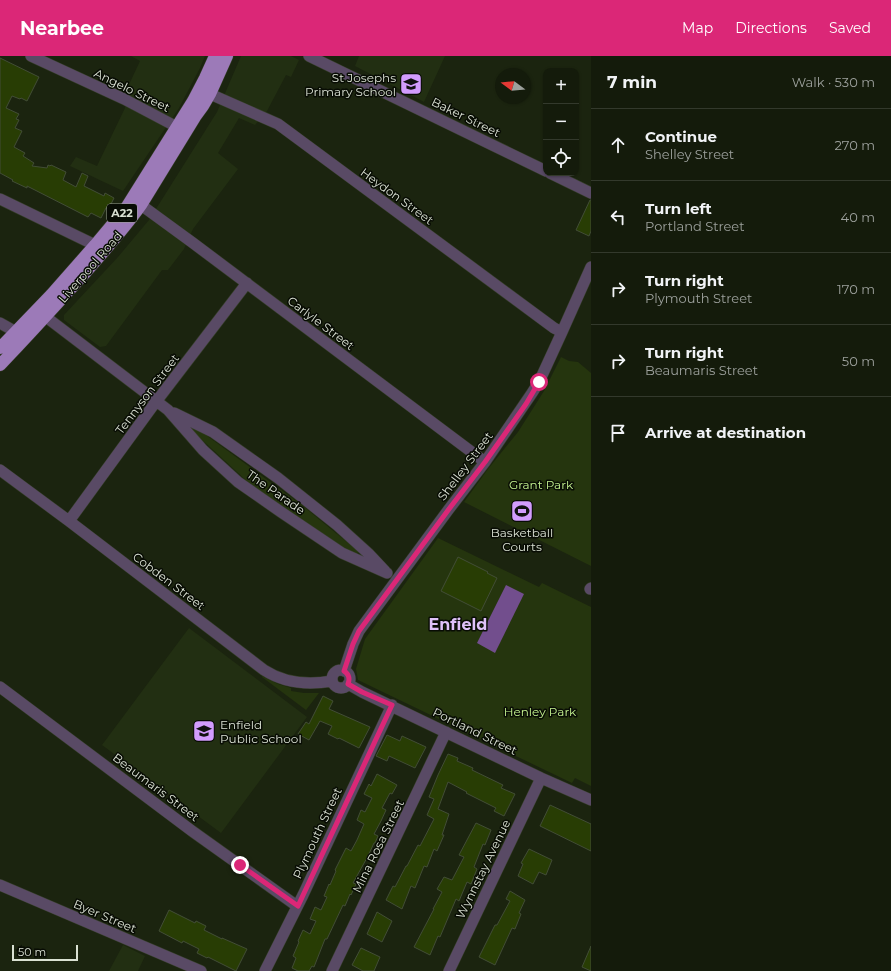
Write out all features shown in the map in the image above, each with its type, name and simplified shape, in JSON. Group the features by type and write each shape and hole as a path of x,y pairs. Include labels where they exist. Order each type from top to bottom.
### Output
{"highway":[{"name":"Liverpool Road","path":"0,348 95,245 126,208 200,89 215,56"},
{"name":"Liverpool Road","path":"0,365 46,317 118,235 141,205 210,94 227,56"}],"street":[{"name":"Angelo Street","path":"31,56 124,99 177,127"},
{"name":"Baker Street","path":"309,56 543,170"},
{"name":"Heydon Street","path":"210,94 278,124 554,328 562,332"},
{"path":"556,176 591,193"},
{"path":"0,199 95,245"},
{"name":"Carlyle Street","path":"141,205 485,462"},
{"name":"Shelley Street","path":"344,671 359,631 485,462 526,404 539,382 591,267"},
{"name":"Tennyson Street","path":"69,521 156,401 247,283"},
{"name":"The Parade","path":"46,317 168,410 213,432 278,478 337,525 369,554 387,573 397,580"},
{"path":"0,323 16,332"},
{"name":"The Parade","path":"168,410 203,450 238,482 342,553 387,573"},
{"name":"Cobden Street","path":"0,470 272,676 292,682 332,681"},
{"path":"344,671 349,676 348,684 344,687 339,688 334,685 332,681 332,676 335,672 344,671"},
{"name":"Portland Street","path":"348,684 541,778 591,800"},
{"name":"Beaumaris Street","path":"0,687 192,831 298,906"},
{"name":"Plymouth Street","path":"265,971 298,906 392,705"},
{"name":"Mina Rosa Street","path":"332,971 446,732"},
{"name":"Wynnstay Avenue","path":"449,971 541,778"},
{"name":"Byer Street","path":"0,885 201,971"}],"shaded area":[{"path":"131,56 205,56 179,108 123,191 70,166 76,157 97,166 125,108 126,91 140,61"},
{"path":"241,56 291,56 299,60 291,77 286,75 267,111 255,125 239,118 218,153 238,169 193,229 184,249 168,270 162,270 106,346 100,347 64,320 64,315 118,257 149,220 217,112"},
{"name":"St Josephs Primary School","path":"359,56 445,56 424,102 355,66"},
{"path":"506,585 524,594 495,653 477,643"},
{"name":"Enfield Public School","path":"189,628 307,717 221,833 102,745"},
{"path":"123,945 145,956 138,971 109,971"}],"green space":[{"name":"Grant Park","path":"561,357 569,361 578,362 591,373 591,566 464,502 518,432 544,391"},
{"path":"187,426 190,426 206,435 303,506 359,552 353,555 250,484"},
{"name":"Henley Park","path":"438,538 539,587 542,583 591,607 591,786 575,778 572,783 358,680 356,669 365,639"},
{"path":"262,676 278,684 291,688 291,691 319,693 306,710"}],"building":[{"path":"0,58 39,77 27,101 12,96 6,108 19,114 16,119 19,120 15,128 22,131 14,147 25,153 23,156 34,163 32,166 47,168 48,165 51,165 66,172 63,180 76,187 82,173 88,176 84,186 104,196 105,193 114,198 111,204 106,208 101,218 91,213 88,217 27,186 27,188 12,181 13,180 0,173"},
{"path":"590,200 591,231 589,236 576,230"},
{"path":"458,557 497,578 481,611 441,591"},
{"path":"323,696 333,701 329,709 370,727 359,748 328,734 332,726 320,721 309,740 298,734 306,722 309,724"},
{"path":"387,735 400,741 402,736 426,747 415,768 389,756 387,761 376,756"},
{"path":"448,754 458,758 457,761 473,768 472,770 503,785 501,788 515,794 504,816 494,811 496,808 448,782 438,809 449,814 442,835 444,835 437,851 434,849 427,867 424,866 415,888 411,886 402,909 386,900 393,886 395,887 418,845 420,846 434,819 427,815 434,799 429,797"},
{"path":"377,774 397,785 392,794 390,793 382,808 386,810 374,834 378,836 353,883 356,884 351,895 350,894 345,906 343,905 327,939 325,939 314,967 312,966 309,971 298,971 292,968 296,958 293,956 299,942 298,941 303,930 310,934 316,921 310,919 315,907 321,910 327,897 324,896 346,848 351,851 357,840 364,824 357,820 361,810 365,812 372,798 364,794 369,784 371,786"},
{"path":"550,805 591,824 591,851 540,826"},
{"path":"476,823 491,830 485,845 483,844 474,867 477,869 471,884 467,882 459,901 456,899 440,937 438,936 430,955 414,947 442,892 437,889 444,877 452,880 464,857 459,855"},
{"path":"529,849 552,860 546,875 539,872 533,884 518,876 523,864 521,863"},
{"path":"510,891 525,900 519,913 521,914 515,929 512,928 495,965 479,957 495,925 497,925 510,901 506,899"},
{"path":"169,910 195,923 196,921 206,926 204,930 222,939 247,949 236,971 197,953 199,949 183,941 182,943 159,931"},
{"path":"377,912 392,921 382,942 367,934"},
{"path":"591,946 591,971 582,967"},
{"path":"361,948 380,957 374,971 363,971 352,965"}],"place":[{"name":"St Josephs Primary School","path":"411,84"},
{"name":"Basketball Courts","path":"522,511"},
{"name":"Enfield Public School","path":"204,731"}],"district":[{"name":"Enfield","path":"458,624"}],"route":[{"path":"240,865 298,906 392,705 348,684 349,676 344,671 356,637 363,625 485,462 526,404 539,382"}]}
